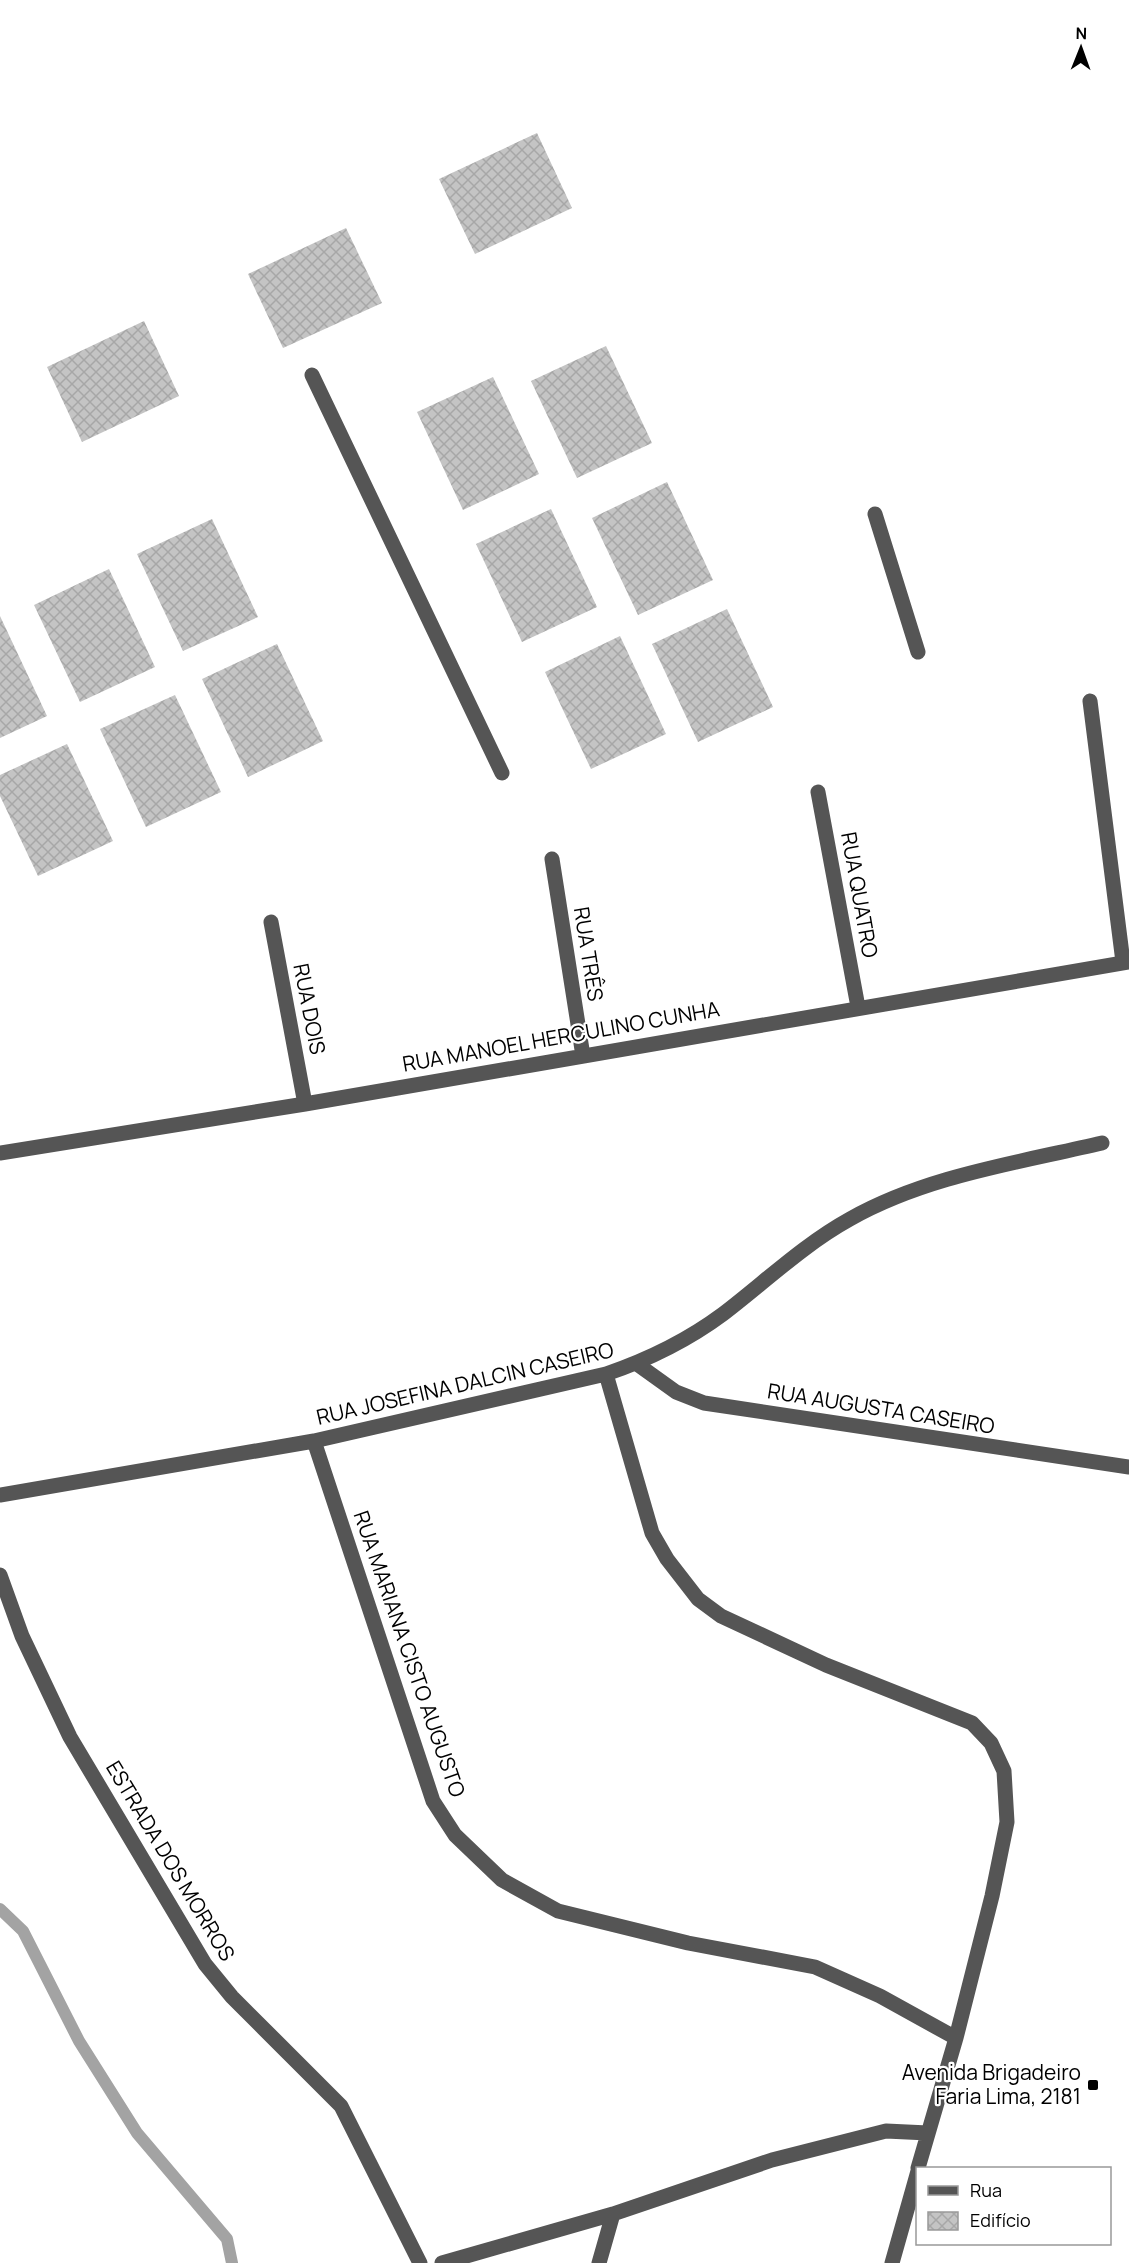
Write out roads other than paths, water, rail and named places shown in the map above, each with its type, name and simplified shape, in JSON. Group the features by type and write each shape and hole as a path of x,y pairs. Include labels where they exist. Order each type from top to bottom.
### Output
{"street":[{"path":"312,375 502,773"},
{"path":"875,514 918,652"},
{"path":"1090,701 1126,962"},
{"name":"RUA QUATRO","path":"818,792 858,1007"},
{"name":"RUA TRÊS","path":"552,859 583,1056"},
{"name":"RUA DOIS","path":"271,922 305,1104"},
{"name":"RUA MANOEL HERCULINO CUNHA","path":"0,1153 305,1104 1126,962"},
{"name":"RUA JOSEFINA DALCIN CASEIRO","path":"0,1495 314,1441 606,1374 637,1364 722,1315 798,1253 852,1218 905,1193 968,1174 1102,1143"},
{"name":"RUA AUGUSTA CASEIRO","path":"637,1364 676,1392 704,1403 1129,1467"},
{"path":"606,1374 652,1533 667,1559 698,1599 721,1616 826,1665 972,1723 991,1743 1004,1771 1007,1822 956,2038 919,2167"},
{"name":"RUA MARIANA CISTO AUGUSTO","path":"314,1441 433,1800 455,1835 501,1881 558,1911 688,1943 814,1967 880,1996 956,2038"},
{"name":"ESTRADA DOS MORROS","path":"0,1575 22,1636 70,1737 205,1964 232,1997 341,2106 420,2263"},
{"path":"442,2263 613,2214 784,2157 886,2131 928,2133"},
{"path":"892,2263 916,2177"},
{"path":"599,2263 613,2214"}],"waterway":[{"path":"0,1909 23,1931 79,2041 137,2133 227,2239 232,2263"}],"place":[{"name":"Avenida Brigadeiro Faria Lima, 2181","path":"1093,2085"}]}
